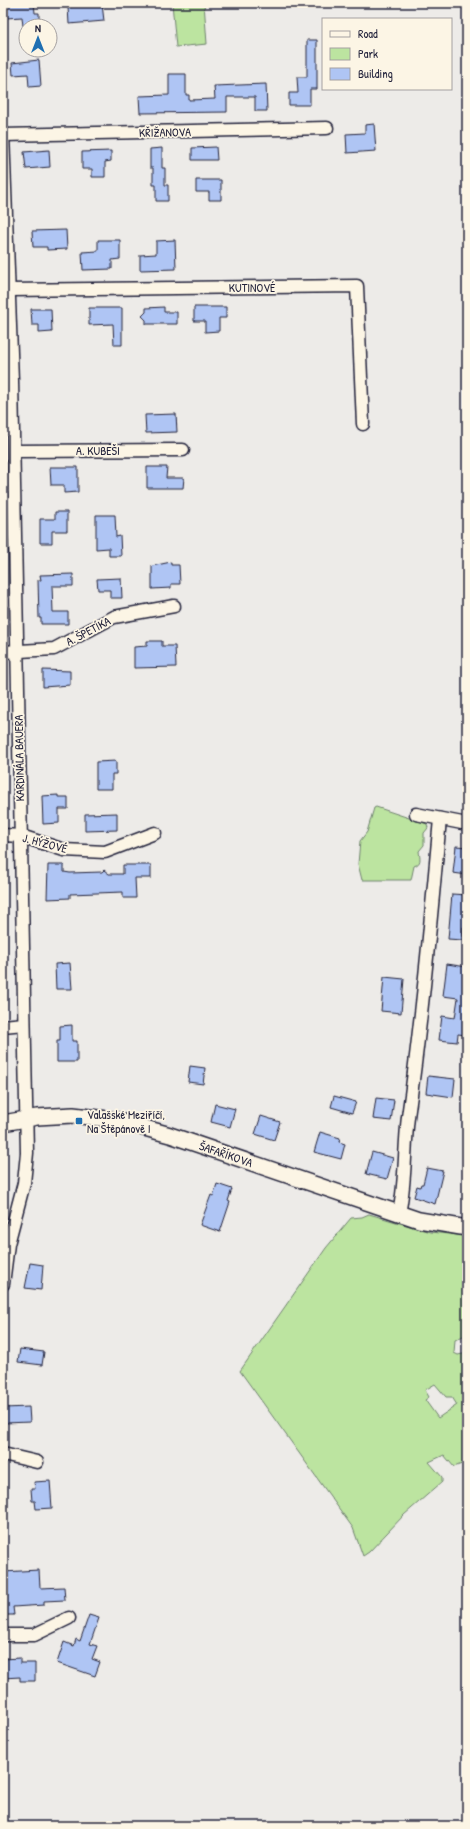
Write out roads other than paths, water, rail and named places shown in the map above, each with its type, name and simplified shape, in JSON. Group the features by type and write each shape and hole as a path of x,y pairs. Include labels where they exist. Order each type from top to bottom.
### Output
{"street":[{"name":"KŘIŽANOVA","path":"3,134 327,128"},
{"name":"KARDINÁLA BAUERA","path":"3,134 9,290 8,381 14,451 27,1153 26,1172 6,1237 3,1284"},
{"name":"KUTINOVÉ","path":"9,290 357,286 363,424"},
{"name":"A. KUBEŠI","path":"14,451 183,450"},
{"name":"A. ŠPETÍKA","path":"3,652 54,649 114,617 174,606"},
{"path":"416,814 462,823"},
{"path":"399,1213 402,1195 406,1132 420,1035 440,819"},
{"name":"J. HÝŽOVÉ","path":"3,835 21,836 64,850 105,852 155,833"},
{"path":"3,1026 24,1024"},
{"name":"ŠAFAŘÍKOVA","path":"3,1123 50,1116 83,1115 131,1123 399,1213 444,1225 467,1228"},
{"path":"3,1454 36,1462"},
{"path":"3,1635 34,1635 70,1618"}],"place":[{"name":"Valašské Meziříčí, Na Štěpánově I","path":"79,1121"}]}
